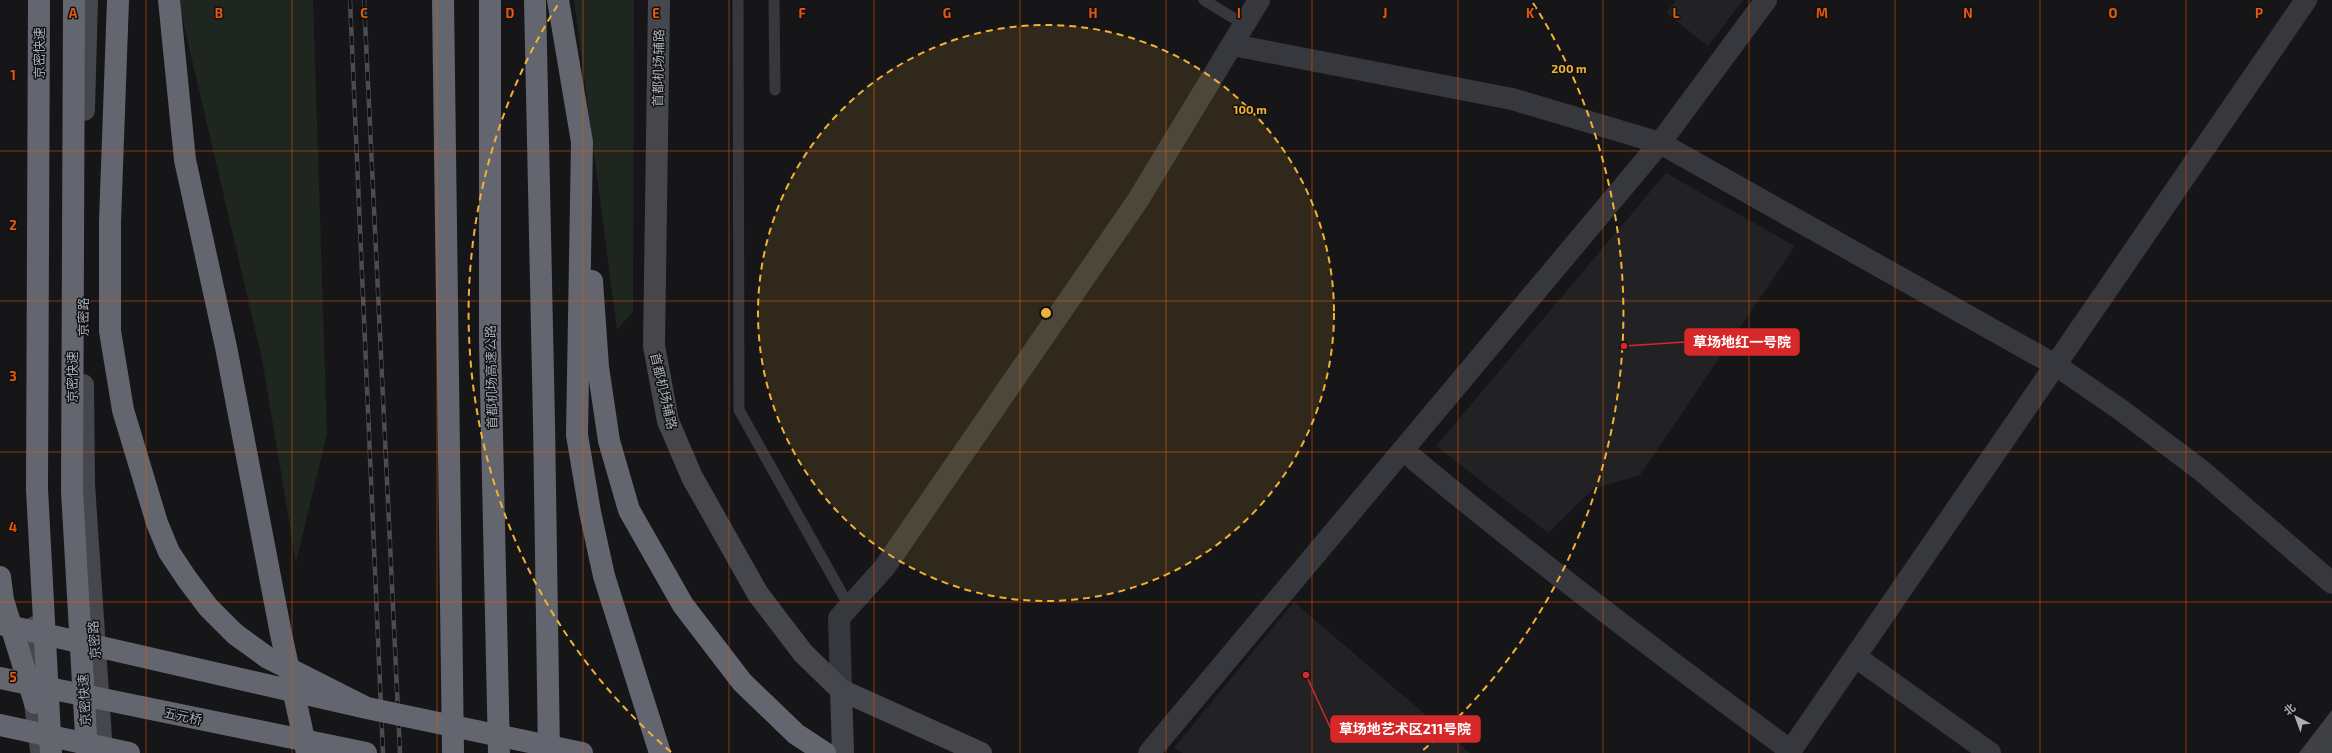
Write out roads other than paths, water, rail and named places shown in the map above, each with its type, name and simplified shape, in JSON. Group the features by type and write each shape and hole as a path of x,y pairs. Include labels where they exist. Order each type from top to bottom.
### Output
{"highway":[{"name":"京密快速","path":"39,0 37,489 50,753"},
{"name":"京密快速","path":"74,0 72,491 87,753"},
{"path":"118,0 110,222 110,331 123,410 157,523 170,552 187,579 208,607 235,634 268,658 367,708"},
{"path":"168,0 185,160 226,347 281,634 307,753"},
{"path":"444,0 453,753"},
{"name":"首都机场高速公路","path":"490,0 490,335 499,753"},
{"path":"535,0 549,753"},
{"path":"558,0 582,142 598,367 609,441 629,510 683,605 742,682 796,734 825,753"},
{"path":"582,142 577,435 590,512 604,576 660,753"},
{"path":"0,577 3,600 35,704"},
{"path":"0,624 367,708 582,753"},
{"name":"五元桥","path":"0,678 366,753"},
{"path":"0,724 130,753"}],"main road":[{"path":"39,0 35,704 41,753"},
{"name":"京密路","path":"87,0 82,178 84,484 102,753"},
{"name":"首都机场辅路","path":"659,0 654,346 668,421 692,477 758,594 804,653 841,690"},
{"path":"843,753 841,690 981,753"}],"street":[{"path":"841,690 839,618 889,561 1138,200 1259,0"},
{"path":"1149,753 1660,143 1766,0"},
{"path":"1403,450 1484,518 1634,636 1790,752 2057,366 2306,0"},
{"path":"1233,45 1512,100 1660,143 2057,366 2121,410 2202,471 2332,583"},
{"path":"1856,657 1990,753"}],"lane":[{"path":"738,0 739,410 849,606"},
{"path":"774,0 774,90"},
{"path":"1204,0 1245,25"}],"railway":[{"path":"350,0 383,753"},
{"path":"364,0 400,753"}],"place":[{"name":"草场地红一号院","path":"1624,346"},
{"name":"草场地艺术区211号院","path":"1306,675"}]}
